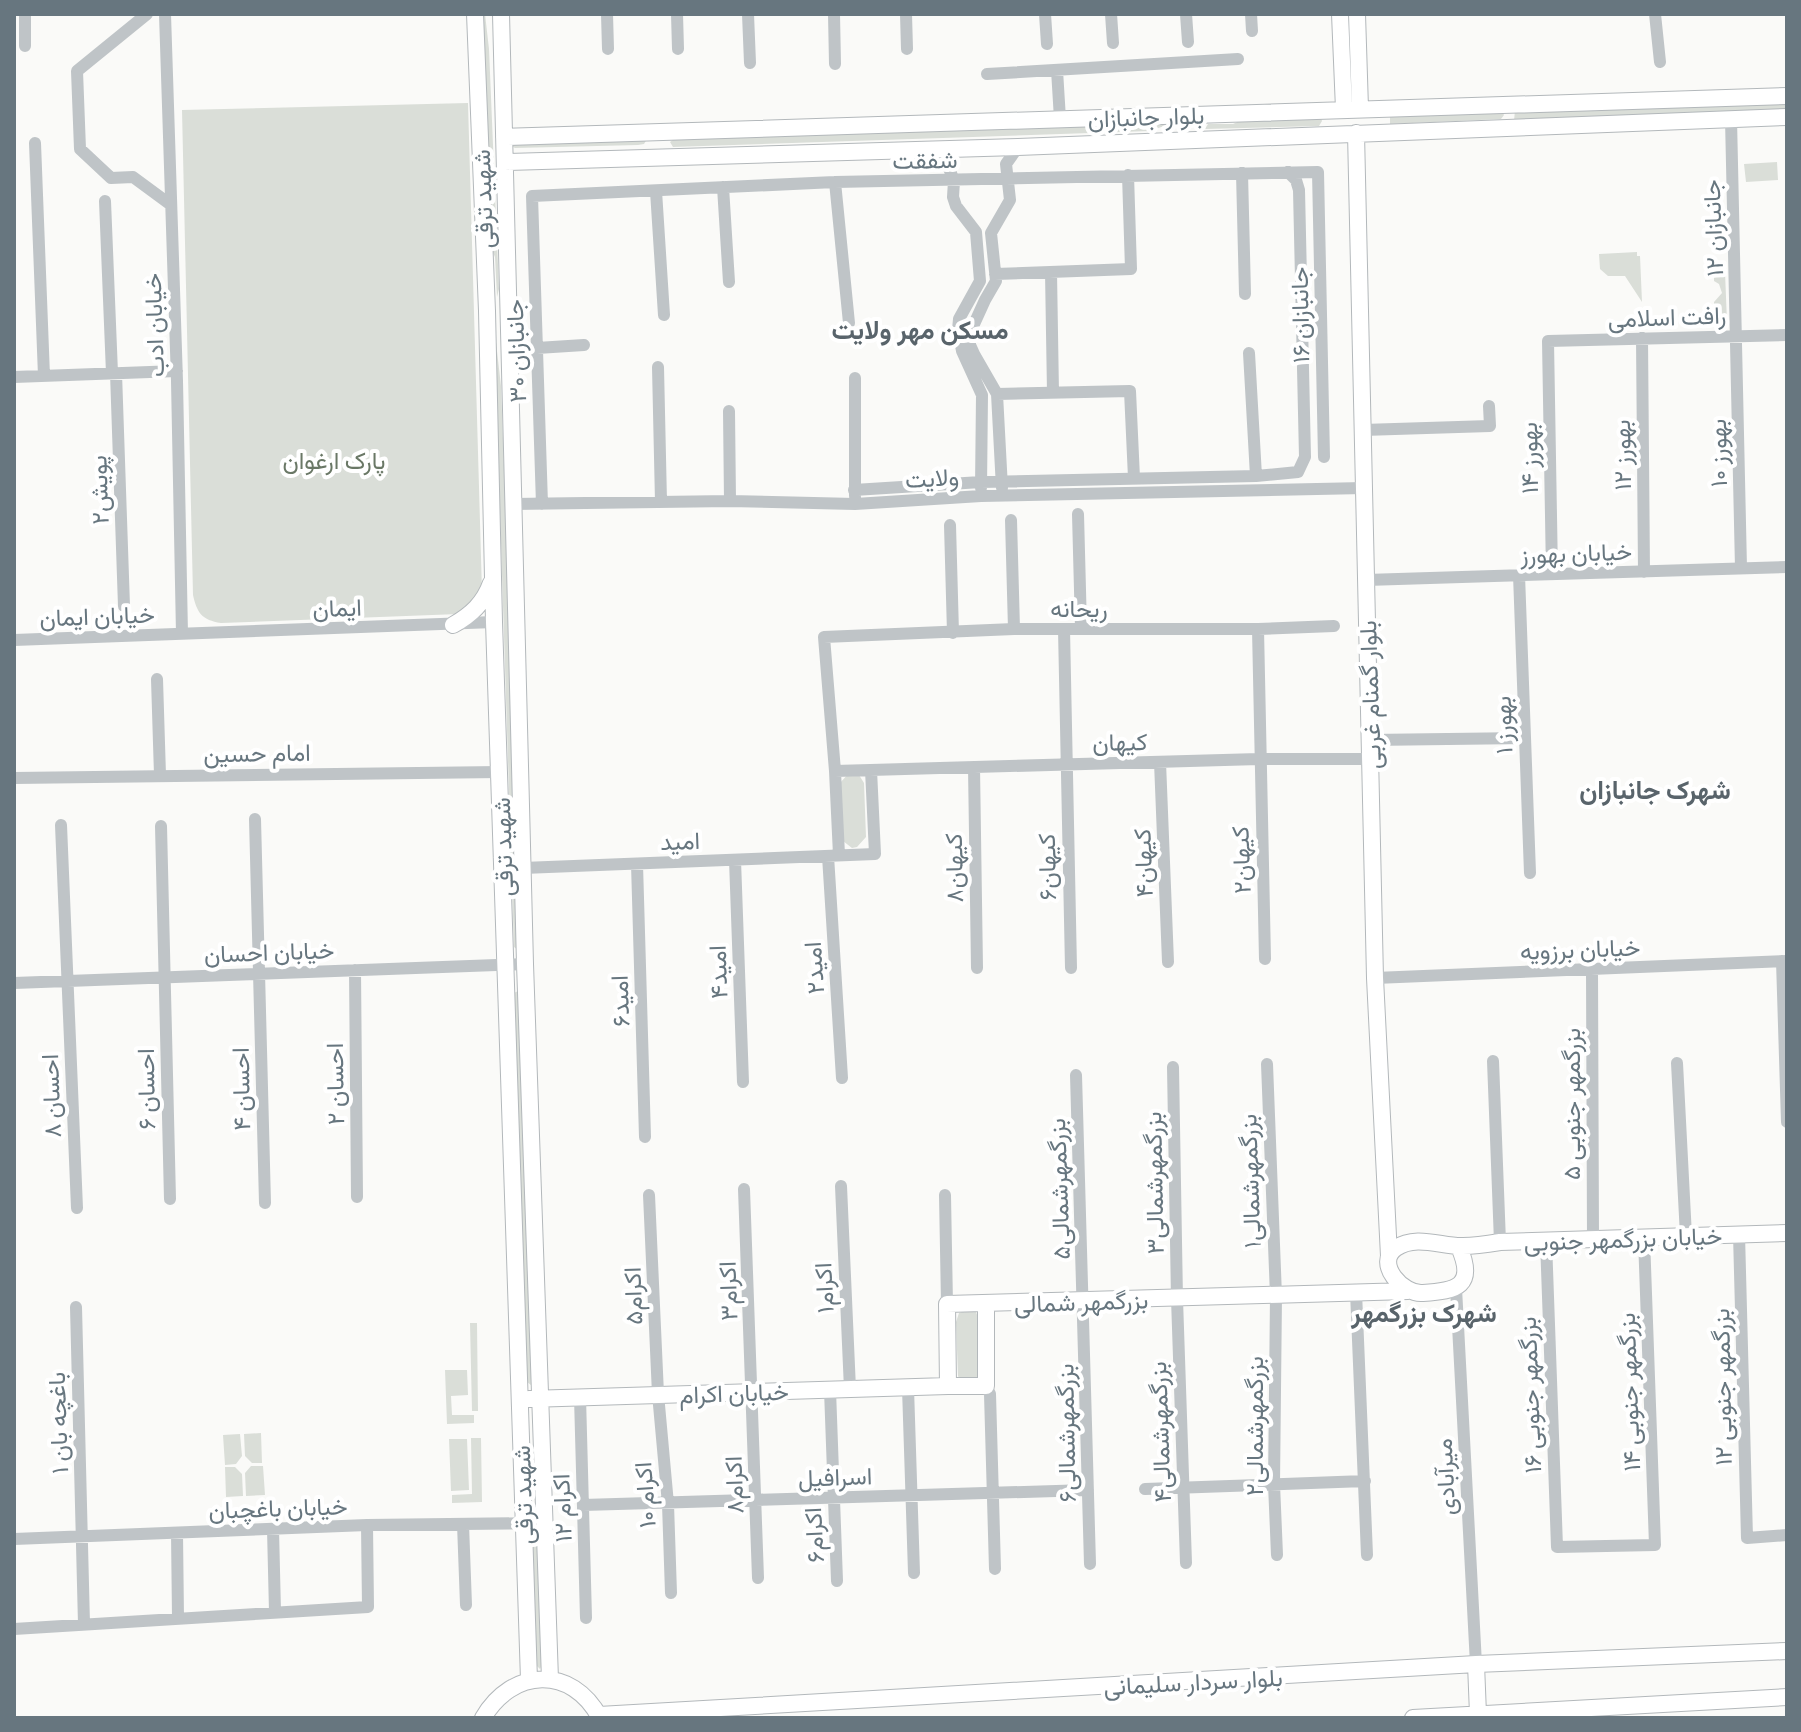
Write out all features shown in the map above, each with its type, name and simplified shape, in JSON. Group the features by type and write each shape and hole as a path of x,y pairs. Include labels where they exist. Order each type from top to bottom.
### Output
{"main road":[{"name":"شهید ترقی","path":"475,14 529,1680"},
{"name":"شهید ترقی","path":"501,14 525,964 550,1679"},
{"path":"1340,14 1352,108"},
{"path":"1351,89 1357,14"},
{"name":"بلوار جانبازان","path":"504,137 1787,96"},
{"path":"1501,104 1508,111 1508,120 1502,127"},
{"path":"1195,114 1197,139"},
{"name":"بلوار جانبازان","path":"505,162 1018,147 1787,117"},
{"path":"659,132 659,156"},
{"name":"بلوار گمنام غربی","path":"1356,133 1375,978 1389,1261"},
{"path":"487,311 508,309"},
{"path":"453,625 483,601 494,574"},
{"name":"خیابان بزرگمهر جنوبی","path":"1459,1247 1500,1242 1787,1233"},
{"path":"1356,1292 1374,1283 1396,1248 1408,1244 1434,1242 1459,1247 1466,1266 1465,1277 1456,1288 1445,1292 1416,1294 1398,1282 1389,1261"},
{"name":"بزرگمهر شمالی","path":"986,1304 1408,1291"},
{"path":"948,1386 947,1304 986,1304 986,1386"},
{"name":"خیابان اکرام","path":"519,1400 986,1386"},
{"name":"بلوار سردار سلیمانی","path":"600,1717 1476,1664 1787,1651"},
{"path":"1476,1664 1478,1716"},
{"path":"483,1718 493,1702 509,1688 529,1680 550,1679 570,1686 587,1698 600,1717"},
{"path":"1413,1718 1787,1697"}],"street":[{"path":"25,14 25,46"},
{"path":"147,14 77,71 80,149 111,178 133,177 171,205"},
{"name":"خیابان ادب","path":"165,14 182,634"},
{"path":"607,14 608,49"},
{"path":"677,14 678,49"},
{"path":"748,14 750,63"},
{"path":"834,14 835,64"},
{"path":"906,14 907,49"},
{"path":"1045,14 1047,44"},
{"path":"1111,14 1113,43"},
{"path":"1186,14 1188,42"},
{"path":"1251,14 1252,31"},
{"path":"1655,14 1660,62"},
{"path":"987,74 1238,59"},
{"path":"1057,70 1060,119"},
{"name":"جانبازان ۱۲","path":"1731,119 1737,336"},
{"path":"35,143 44,376"},
{"path":"1003,496 997,394 970,345 970,333 996,281 991,233 1010,200 1006,164 1018,147"},
{"path":"941,148 954,181 956,206 976,232 980,281 959,319 958,330 962,351 982,395 981,496"},
{"path":"855,378 855,497 981,482 1292,474 1302,467 1305,457 1299,190 1296,180 1288,172"},
{"name":"شفقت","path":"532,196 835,182 1318,172"},
{"name":"جانبازان ۱۶","path":"1318,172 1324,457"},
{"path":"1242,173 1245,294"},
{"path":"995,274 1131,269 1128,175"},
{"path":"835,182 849,323"},
{"path":"723,187 729,282"},
{"path":"656,191 664,315"},
{"name":"جانبازان ۳۰","path":"532,196 542,504"},
{"name":"پویش۲","path":"105,201 124,606"},
{"path":"1051,272 1053,393"},
{"name":"رافت اسلامی","path":"1548,341 1787,335"},
{"name":"بهورز ۱۰","path":"1737,336 1741,568"},
{"name":"بهورز ۱۲","path":"1642,338 1644,572"},
{"name":"بهورز ۱۴","path":"1548,341 1552,574"},
{"path":"537,348 584,345"},
{"path":"1249,353 1256,476"},
{"path":"658,367 661,502"},
{"path":"14,377 177,371"},
{"path":"997,394 1130,391 1134,478"},
{"path":"1363,430 1490,426 1489,406"},
{"path":"729,411 730,501"},
{"name":"ولایت","path":"513,504 1364,488"},
{"path":"1078,514 1081,628"},
{"path":"1011,520 1014,629"},
{"path":"950,525 953,633"},
{"name":"خیابان بهورز","path":"1366,580 1787,567"},
{"name":"بهورز ۱","path":"1519,575 1530,873"},
{"name":"ایمان","path":"182,634 494,622"},
{"name":"ریحانه","path":"835,771 824,637 1014,629 1334,626"},
{"name":"کیهان۶","path":"1064,629 1071,968"},
{"name":"کیهان۲","path":"1258,629 1265,959"},
{"name":"خیابان ایمان","path":"14,640 182,634"},
{"path":"157,679 160,775"},
{"path":"1370,740 1525,738"},
{"name":"کیهان","path":"871,770 1259,759 1371,759"},
{"name":"کیهان۴","path":"1160,762 1168,962"},
{"name":"کیهان۸","path":"974,767 977,968"},
{"path":"833,856 835,771 871,770"},
{"name":"امید","path":"523,868 875,854 871,770"},
{"name":"امام حسین","path":"14,778 500,772"},
{"name":"احسان ۴","path":"255,819 265,1203"},
{"name":"احسان ۸","path":"61,825 77,1208"},
{"name":"احسان ۶","path":"161,826 170,1199"},
{"name":"امید۲","path":"833,856 842,1078"},
{"name":"امید۴","path":"735,860 743,1082"},
{"name":"امید۶","path":"637,864 645,1137"},
{"path":"1785,961 1787,1122"},
{"name":"خیابان برزویه","path":"1375,978 1785,961"},
{"name":"خیابان احسان","path":"14,983 525,964"},
{"name":"بزرگمهر جنوبی ۵","path":"1592,969 1593,1239"},
{"name":"احسان ۲","path":"355,970 357,1197"},
{"path":"1493,1061 1500,1242"},
{"path":"1677,1063 1686,1236"},
{"name":"بزرگمهرشمالی۱","path":"1267,1064 1276,1296"},
{"name":"بزرگمهرشمالی۳","path":"1173,1067 1177,1299"},
{"name":"بزرگمهرشمالی۵","path":"1076,1075 1084,1301"},
{"name":"اکرام۱","path":"841,1186 850,1389"},
{"name":"اکرام۳","path":"744,1189 753,1391"},
{"name":"اکرام۵","path":"649,1195 658,1394"},
{"path":"945,1195 947,1304"},
{"name":"بزرگمهر جنوبی ۱۲","path":"1739,1234 1747,1538 1787,1535"},
{"name":"بزرگمهر جنوبی ۱۴","path":"1557,1547 1655,1545 1644,1238"},
{"name":"بزرگمهر جنوبی ۱۶","path":"1546,1241 1557,1547"},
{"name":"میرآبادی","path":"1456,1288 1476,1664"},
{"path":"1356,1292 1367,1555"},
{"name":"بزرگمهرشمالی۲","path":"1276,1296 1274,1484 1277,1555"},
{"name":"بزرگمهرشمالی۴","path":"1177,1299 1186,1563"},
{"name":"بزرگمهرشمالی۶","path":"1084,1301 1090,1564"},
{"name":"باغچه بان ۱","path":"76,1307 84,1624"},
{"path":"986,1386 990,1394 995,1569"},
{"path":"908,1388 914,1573"},
{"name":"اکرام۶","path":"830,1390 837,1581"},
{"name":"اکرام۸","path":"753,1391 758,1578"},
{"name":"اکرام ۱۰","path":"658,1394 668,1504 671,1593"},
{"name":"اکرام ۱۲","path":"580,1397 586,1618"},
{"path":"1145,1489 1365,1481"},
{"name":"اسرافیل","path":"583,1505 1088,1490"},
{"name":"خیابان باغچبان","path":"14,1539 367,1525 543,1523"},
{"path":"463,1524 466,1605"},
{"path":"14,1629 368,1607 367,1525"},
{"path":"273,1529 275,1612"},
{"path":"177,1533 178,1618"}],"green space":[{"path":"482,14 485,14 489,49 497,297 495,257 490,246"},
{"path":"1787,102 1787,111 1514,121 1515,110"},
{"name":"پارک ارغوان","path":"468,103 482,592 459,614 221,623 205,618 196,607 193,595 182,110"},
{"path":"1502,111 1504,115 1501,119 1390,124 1390,114"},
{"path":"1246,118 1321,118 1322,121 1319,126 1205,129 1208,124 1233,124"},
{"path":"1190,122 1150,131 673,147 670,142 674,139"},
{"path":"647,139 644,144 638,145 511,146 514,141"},
{"path":"1777,162 1778,180 1746,182 1744,164"},
{"path":"1637,252 1640,256 1642,302 1625,276 1608,276 1600,269 1599,254"},
{"path":"1725,272 1727,322 1715,322 1714,302 1722,293 1719,284 1714,281 1714,273"},
{"path":"494,325 501,386 522,943 518,950 514,947"},
{"path":"849,773 859,775 864,783 866,837 852,848 843,841 840,783"},
{"path":"518,991 532,1386 526,1381 514,993"},
{"path":"968,1310 976,1312 979,1320 980,1376 977,1381 961,1382 958,1376 956,1322 959,1313"},
{"path":"470,1323 477,1323 478,1411 472,1411"},
{"path":"445,1370 467,1370 468,1395 451,1396 452,1415 474,1415 474,1423 447,1424"},
{"path":"261,1433 262,1463 252,1463 245,1456 244,1434"},
{"path":"240,1434 242,1456 236,1464 225,1465 223,1435"},
{"path":"471,1438 481,1438 482,1502 452,1503 452,1495 472,1494"},
{"path":"449,1439 467,1439 469,1490 451,1491"},
{"path":"251,1466 263,1466 265,1495 246,1496 245,1473"},
{"path":"225,1467 235,1467 242,1474 243,1496 226,1497"},
{"path":"534,1534 537,1535 540,1669 535,1664 531,1541"}],"district":[{"name":"مسکن مهر ولایت","path":"920,328"},
{"name":"شهرک جانبازان","path":"1655,788"},
{"name":"شهرک بزرگمهر","path":"1424,1311"}]}
